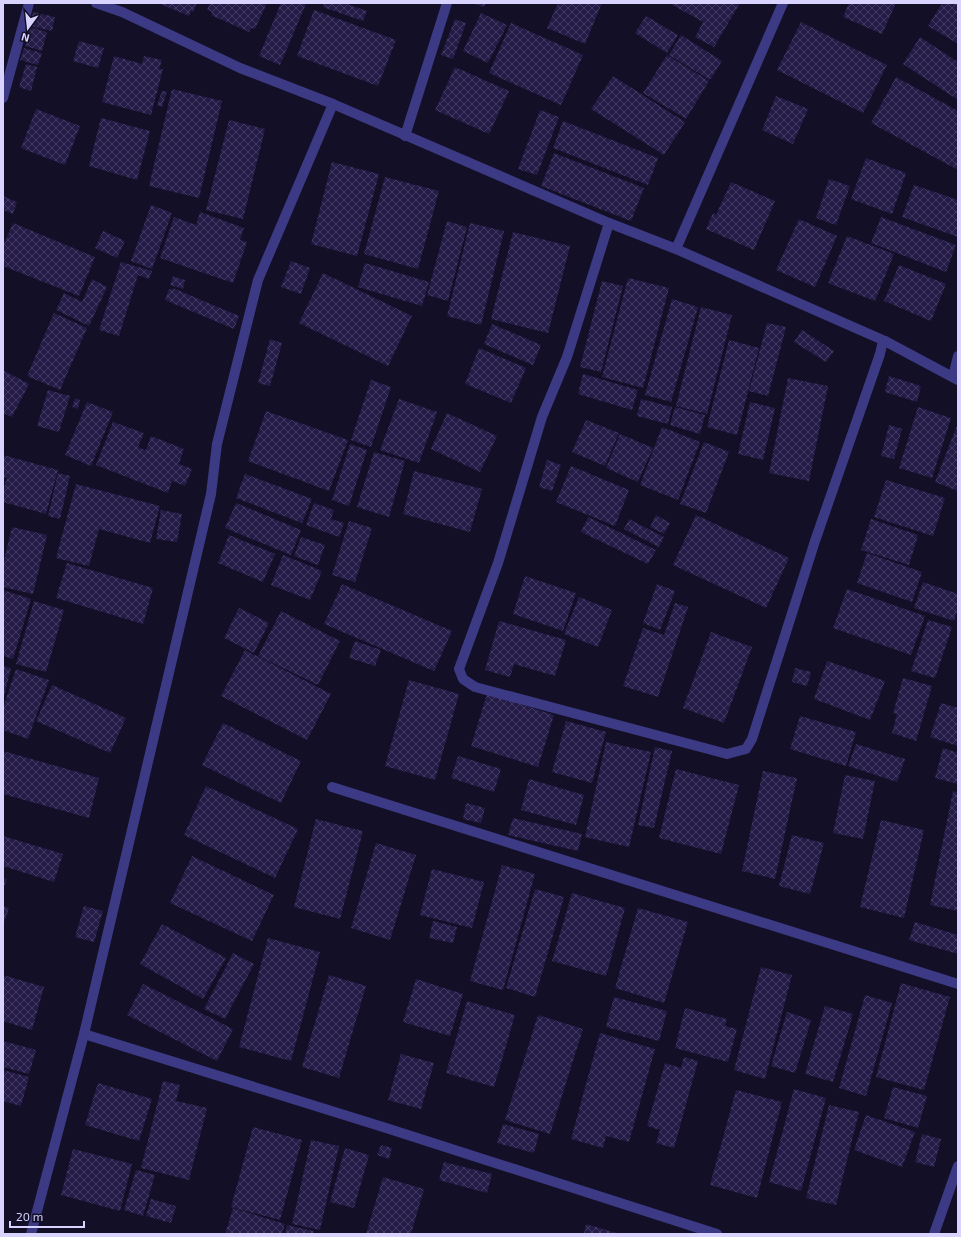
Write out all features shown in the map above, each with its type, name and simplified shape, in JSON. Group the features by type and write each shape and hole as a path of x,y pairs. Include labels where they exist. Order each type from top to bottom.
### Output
{"street":[{"path":"3,98 29,3"},
{"path":"96,3 124,8 240,68 333,104 609,223 676,249 885,340 955,379 958,356"},
{"path":"405,136 447,3"},
{"path":"676,249 784,3"},
{"path":"31,1234 84,1034 211,494 217,444 258,280 333,104"},
{"path":"609,223 567,357 542,417 498,563 459,669 463,679 475,686 727,754 746,749 752,739 815,541 885,340"},
{"path":"332,787 958,984"},
{"path":"84,1034 390,1129 717,1234"},
{"path":"934,1234 958,1166"}],"building":[{"path":"158,3 197,3 193,12 191,11 189,16"},
{"path":"210,3 267,3 255,29 251,28 249,32 211,15 212,12 207,10"},
{"path":"281,3 306,4 280,65 259,56"},
{"path":"324,3 344,3 367,11 363,21 323,7"},
{"path":"472,3 486,3 484,7"},
{"path":"558,3 602,3 585,44 547,28"},
{"path":"669,3 740,3 714,47 695,37 703,22"},
{"path":"849,3 896,3 882,34 843,17"},
{"path":"942,3 958,3 958,44 928,26"},
{"path":"314,10 396,40 378,86 297,56"},
{"path":"33,12 55,17 52,31 30,26"},
{"path":"481,13 507,25 488,63 463,51"},
{"path":"646,16 678,35 667,53 635,33"},
{"path":"455,19 466,23 453,59 441,55"},
{"path":"801,22 887,65 863,113 777,70"},
{"path":"511,23 583,55 561,105 489,73"},
{"path":"30,27 47,32 42,51 25,46"},
{"path":"681,35 722,61 710,80 669,55"},
{"path":"920,37 958,62 958,100 903,64"},
{"path":"79,41 104,48 98,68 73,61"},
{"path":"24,48 42,53 38,65 20,60"},
{"path":"667,55 709,81 686,119 643,93"},
{"path":"114,56 142,64 144,56 162,60 159,69 163,69 151,115 102,102"},
{"path":"26,64 37,67 31,91 19,87"},
{"path":"455,67 509,91 489,134 435,110"},
{"path":"613,76 685,122 664,155 591,109"},
{"path":"896,77 958,111 958,170 871,123"},
{"path":"172,89 222,101 199,198 149,186"},
{"path":"162,91 167,92 162,107 157,105"},
{"path":"776,96 808,109 793,144 762,130"},
{"path":"36,109 80,126 65,165 21,148"},
{"path":"540,110 559,117 537,175 518,169"},
{"path":"101,118 150,131 137,180 89,166"},
{"path":"229,120 265,129 243,219 206,210"},
{"path":"563,121 658,158 648,185 553,148"},
{"path":"554,153 644,188 631,221 541,186"},
{"path":"866,158 906,173 892,214 851,199"},
{"path":"332,162 379,174 357,256 311,244"},
{"path":"385,177 439,191 418,269 364,254"},
{"path":"829,179 850,186 836,225 816,218"},
{"path":"731,182 775,201 754,250 706,229 713,213 716,215"},
{"path":"914,185 958,200 958,237 902,217"},
{"path":"3,196 17,202 13,214 3,210"},
{"path":"151,205 172,213 152,269 131,261"},
{"path":"200,212 244,228 240,240 247,242 233,283 160,258 174,217 196,225"},
{"path":"881,217 956,245 946,272 871,243"},
{"path":"799,219 837,236 815,287 776,270"},
{"path":"447,221 467,227 448,301 427,295"},
{"path":"13,223 95,257 79,296 3,266 3,246"},
{"path":"470,223 504,231 481,325 447,316"},
{"path":"103,231 125,241 117,258 95,248"},
{"path":"513,232 570,246 548,333 491,319"},
{"path":"847,236 894,254 875,301 828,283"},
{"path":"291,261 310,268 301,294 281,287"},
{"path":"121,262 152,271 149,279 138,275 119,336 99,330"},
{"path":"365,263 429,282 422,306 358,287"},
{"path":"899,265 946,284 931,321 884,301"},
{"path":"323,273 412,316 388,366 299,323"},
{"path":"173,276 185,280 183,289 170,285"},
{"path":"628,278 669,288 643,388 602,377"},
{"path":"92,279 107,287 89,326 56,310 64,293 82,302"},
{"path":"602,281 623,286 601,372 580,367"},
{"path":"173,288 239,316 234,329 165,300 169,289 172,290"},
{"path":"672,299 698,307 671,402 645,395"},
{"path":"701,307 732,315 707,414 676,406"},
{"path":"54,313 87,328 60,390 27,376"},
{"path":"767,323 786,327 768,396 749,391"},
{"path":"492,324 541,345 533,365 484,344"},
{"path":"802,330 834,351 826,362 794,342"},
{"path":"270,339 282,343 270,386 258,383"},
{"path":"729,340 759,348 737,435 707,427"},
{"path":"479,348 526,368 511,403 465,384"},
{"path":"3,370 29,384 12,417 3,413"},
{"path":"583,374 638,390 632,410 578,394"},
{"path":"889,376 921,386 917,402 885,392"},
{"path":"788,378 828,386 809,481 769,473"},
{"path":"371,380 391,387 371,447 351,440"},
{"path":"48,390 70,396 59,432 37,426"},
{"path":"75,398 80,400 78,409 72,407"},
{"path":"399,399 437,412 419,463 380,450"},
{"path":"641,399 672,407 668,424 637,416"},
{"path":"87,402 113,412 91,466 65,455"},
{"path":"750,402 775,408 763,460 738,454"},
{"path":"675,407 705,415 700,434 670,425"},
{"path":"918,407 951,418 932,478 899,468"},
{"path":"266,411 348,440 329,491 248,461"},
{"path":"447,413 497,436 480,472 431,449"},
{"path":"586,420 619,433 605,466 572,452"},
{"path":"113,422 144,433 138,447 146,450 151,436 184,449 179,464 192,469 185,486 172,481 168,493 96,465"},
{"path":"958,423 958,491 935,482"},
{"path":"889,425 902,429 894,459 881,456"},
{"path":"662,427 700,442 678,500 640,485"},
{"path":"620,434 653,448 638,482 606,468"},
{"path":"704,442 729,452 706,513 680,504"},
{"path":"350,444 367,450 349,506 332,500"},
{"path":"374,452 405,461 389,517 357,507"},
{"path":"3,455 58,470 46,514 3,502 3,490 7,478 3,477"},
{"path":"547,460 561,465 552,491 539,487"},
{"path":"571,466 629,490 615,526 556,502"},
{"path":"414,471 482,489 470,532 403,514"},
{"path":"58,473 70,476 60,519 48,516"},
{"path":"245,474 312,499 302,523 236,498"},
{"path":"886,480 945,498 933,536 874,517"},
{"path":"76,484 160,506 150,543 99,529 89,566 56,558"},
{"path":"236,503 301,530 291,555 225,528"},
{"path":"314,503 334,510 331,519 344,523 339,537 306,525"},
{"path":"161,510 182,514 177,542 156,539"},
{"path":"656,515 670,523 664,534 650,527"},
{"path":"696,515 789,558 766,608 673,565"},
{"path":"588,517 656,550 648,564 581,532"},
{"path":"629,519 664,537 659,547 624,529"},
{"path":"871,519 918,535 909,565 861,550"},
{"path":"349,521 372,528 355,582 332,575"},
{"path":"12,527 47,535 33,594 3,587 3,564"},
{"path":"229,535 275,554 263,582 218,563"},
{"path":"301,537 325,545 318,565 294,556"},
{"path":"867,553 922,572 912,602 857,583"},
{"path":"283,555 322,571 310,600 271,585"},
{"path":"67,563 153,588 143,624 56,598"},
{"path":"525,576 576,593 563,631 513,614"},
{"path":"923,582 958,594 958,608 954,621 914,608"},
{"path":"342,584 452,631 434,671 324,624"},
{"path":"657,584 675,591 660,630 643,623"},
{"path":"847,589 925,616 911,655 833,628"},
{"path":"3,590 31,599 13,659 3,656"},
{"path":"579,597 612,610 598,647 564,634"},
{"path":"34,601 64,610 46,672 16,664"},
{"path":"675,603 688,607 658,697 623,686 643,628 664,635"},
{"path":"239,608 269,623 254,653 224,638"},
{"path":"281,611 340,641 318,685 258,656"},
{"path":"928,620 952,627 935,678 911,671"},
{"path":"499,621 566,640 555,676 514,664 510,677 485,670"},
{"path":"711,632 752,647 724,723 683,708"},
{"path":"355,641 381,650 375,666 349,658"},
{"path":"245,650 331,694 307,740 221,696"},
{"path":"827,661 885,681 870,720 814,699"},
{"path":"3,666 11,668 4,696 3,696"},
{"path":"795,668 811,672 807,686 792,682"},
{"path":"16,669 49,680 28,739 3,730 3,708"},
{"path":"903,678 932,686 916,741 892,733 897,714 893,713"},
{"path":"409,680 459,694 435,780 385,766"},
{"path":"52,685 126,718 110,753 36,721"},
{"path":"487,694 554,715 538,767 471,746"},
{"path":"941,703 958,708 958,746 930,737"},
{"path":"800,716 856,732 846,766 790,749"},
{"path":"566,721 606,732 592,783 552,772"},
{"path":"223,723 301,761 281,803 202,765"},
{"path":"606,742 651,752 629,847 585,837"},
{"path":"856,744 905,759 897,782 848,766"},
{"path":"655,747 672,751 654,828 638,825"},
{"path":"943,748 958,753 958,784 935,778"},
{"path":"3,751 99,778 89,818 3,794"},
{"path":"458,756 501,769 494,792 451,778"},
{"path":"676,769 739,785 721,854 659,838"},
{"path":"763,771 797,778 775,879 742,871"},
{"path":"845,775 875,781 863,839 833,833"},
{"path":"529,779 584,795 576,825 521,810"},
{"path":"206,786 298,829 275,878 184,835"},
{"path":"953,791 958,792 958,911 930,905"},
{"path":"466,803 485,808 481,823 463,819"},
{"path":"513,818 582,834 578,851 508,835"},
{"path":"316,819 363,831 340,919 294,907"},
{"path":"881,820 924,830 904,918 860,907"},
{"path":"792,835 824,843 810,894 779,886"},
{"path":"3,836 63,854 54,882 3,866"},
{"path":"376,843 416,855 390,940 351,928"},
{"path":"192,856 274,895 252,941 170,903"},
{"path":"502,865 535,874 503,990 470,981"},
{"path":"432,869 484,882 472,928 420,915"},
{"path":"3,878 7,879 3,890"},
{"path":"535,889 564,897 535,997 506,988"},
{"path":"572,893 625,908 606,976 552,961"},
{"path":"3,906 9,908 4,923 3,922"},
{"path":"84,906 103,911 94,942 75,937"},
{"path":"638,908 688,922 664,1003 615,988"},
{"path":"433,921 457,927 453,943 429,938"},
{"path":"915,922 958,935 958,954 909,940"},
{"path":"162,924 226,958 203,999 140,964"},
{"path":"268,938 320,952 291,1061 239,1047"},
{"path":"233,953 254,964 225,1019 204,1009"},
{"path":"761,967 792,975 765,1079 734,1070"},
{"path":"3,975 44,987 32,1030 3,1021"},
{"path":"329,975 366,986 339,1078 302,1067"},
{"path":"416,979 463,994 450,1036 403,1022"},
{"path":"901,983 950,997 924,1090 876,1077"},
{"path":"143,984 233,1029 217,1061 127,1015"},
{"path":"865,995 892,1003 866,1096 839,1088"},
{"path":"614,997 667,1011 659,1041 606,1027"},
{"path":"467,1001 515,1015 494,1087 446,1073"},
{"path":"825,1006 853,1014 833,1082 805,1074"},
{"path":"685,1008 727,1019 725,1026 737,1029 728,1062 675,1048"},
{"path":"787,1012 811,1020 795,1073 771,1066"},
{"path":"538,1015 583,1029 550,1134 505,1120"},
{"path":"600,1033 655,1049 629,1142 606,1136 603,1148 571,1139"},
{"path":"3,1041 36,1050 29,1074 3,1067"},
{"path":"401,1054 434,1063 421,1109 388,1100"},
{"path":"684,1057 698,1061 674,1148 656,1143 660,1130 647,1126 665,1063 681,1068"},
{"path":"3,1070 29,1077 21,1106 3,1101"},
{"path":"163,1081 180,1085 176,1101 207,1108 189,1180 141,1168"},
{"path":"98,1083 152,1099 139,1141 85,1125"},
{"path":"893,1087 927,1096 918,1128 884,1118"},
{"path":"794,1089 826,1098 801,1191 769,1182"},
{"path":"736,1090 782,1102 757,1198 710,1185"},
{"path":"829,1105 859,1112 836,1205 806,1198"},
{"path":"866,1115 915,1132 902,1167 854,1150"},
{"path":"503,1124 539,1134 534,1153 497,1143"},
{"path":"253,1127 302,1140 280,1220 231,1207"},
{"path":"922,1134 941,1139 934,1167 915,1162"},
{"path":"311,1140 339,1146 320,1230 292,1224"},
{"path":"381,1145 392,1148 389,1159 377,1155"},
{"path":"345,1148 369,1155 354,1208 330,1202"},
{"path":"73,1149 132,1164 120,1211 61,1195"},
{"path":"444,1162 492,1174 487,1193 439,1180"},
{"path":"136,1170 155,1175 143,1216 124,1210"},
{"path":"383,1177 424,1189 411,1234 366,1234"},
{"path":"151,1199 176,1206 171,1223 146,1216"},
{"path":"233,1208 285,1224 282,1234 225,1234"},
{"path":"586,1224 620,1234 584,1234"},
{"path":"287,1225 314,1231 313,1234 285,1234"}]}
